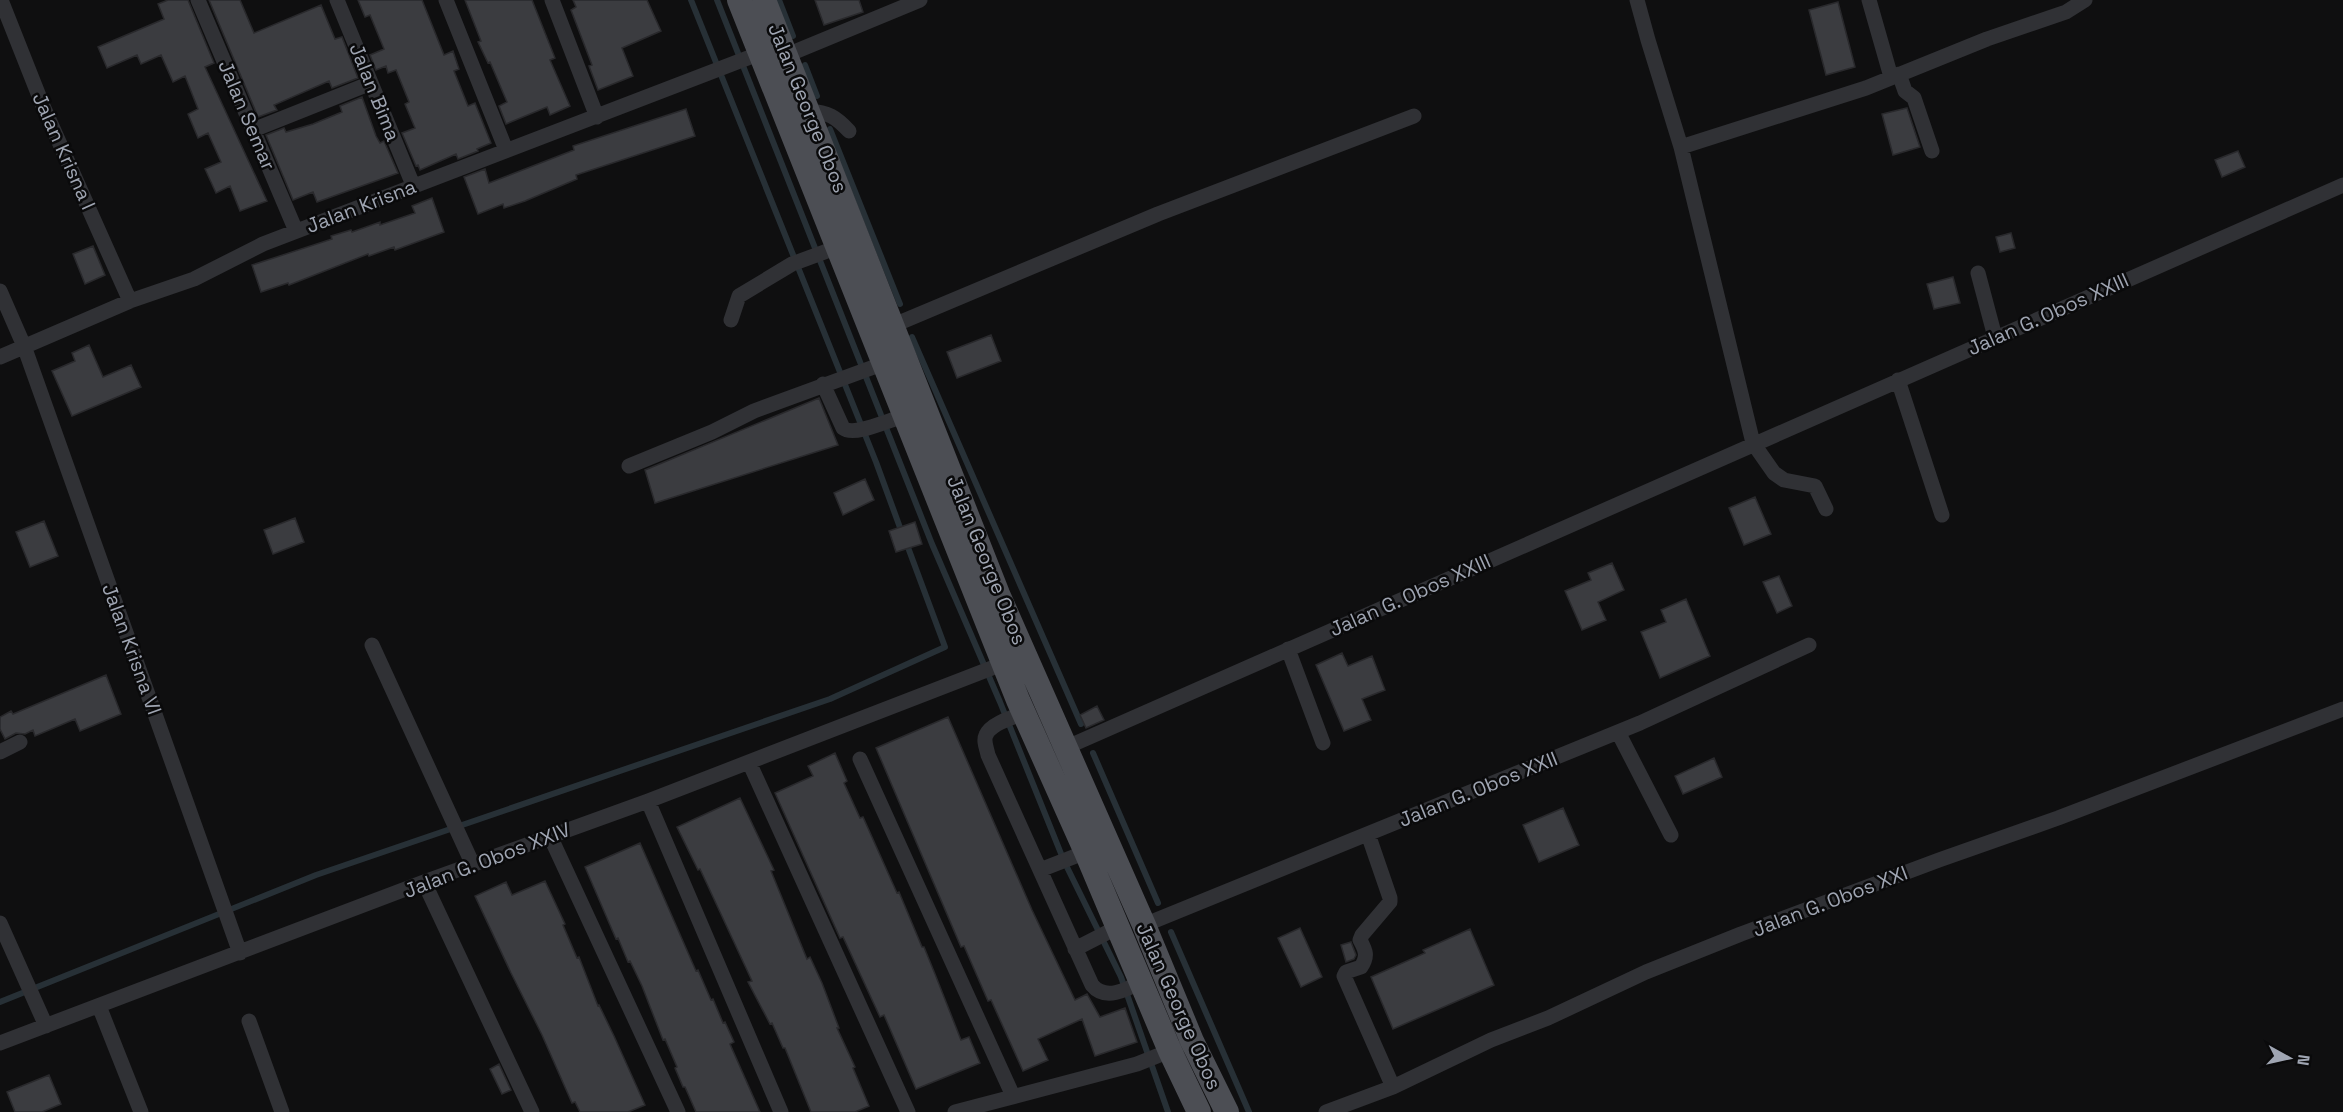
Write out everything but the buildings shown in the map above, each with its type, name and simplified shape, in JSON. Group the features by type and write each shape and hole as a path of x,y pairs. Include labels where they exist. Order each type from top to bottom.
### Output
{"main road":[{"name":"Jalan George Obos","path":"739,0 809,111 998,594 1013,718 1071,858 1129,987 1164,1054 1199,1112"},
{"name":"Jalan George Obos","path":"764,0 771,52 825,252 889,421 1008,662 1067,747 1192,1041 1227,1112"}],"street":[{"name":"Jalan Krisna I","path":"1,0 43,106 130,301"},
{"name":"Jalan Semar","path":"198,0 296,231"},
{"name":"Jalan Bima","path":"338,0 413,185"},
{"path":"446,0 506,150"},
{"path":"552,0 597,117"},
{"name":"Jalan Krisna","path":"0,357 130,301 194,279 219,264 413,185 727,68 920,0"},
{"path":"1637,0 1682,147 1753,443 1774,473 1784,480 1815,486 1826,509"},
{"path":"1869,0 1895,76 1905,91 1914,98 1932,151"},
{"path":"1682,147 1895,76 1987,39 2066,12 2085,0"},
{"path":"253,130 371,83"},
{"path":"809,111 831,114 849,131"},
{"path":"894,325 1158,214 1414,116"},
{"name":"Jalan G. Obos XXIII","path":"1067,747 2343,185"},
{"path":"730,321 739,296 792,264 825,252"},
{"path":"1978,273 1995,337"},
{"name":"Jalan Krisna VI","path":"0,291 24,346 240,953"},
{"path":"629,466 712,432 754,411 823,384 870,369"},
{"path":"1898,380 1942,515"},
{"path":"823,384 843,428 851,432 889,421"},
{"path":"372,645 473,865"},
{"name":"Jalan G. Obos XXII","path":"1144,925 1618,732 1809,645"},
{"path":"1288,649 1323,743"},
{"name":"Jalan G. Obos XXIV","path":"0,1043 424,882 648,801 1008,662"},
{"name":"Jalan G. Obos XXI","path":"1326,1112 1393,1087 1491,1040 1548,1018 1646,972 1741,934 2058,818 2343,709"},
{"path":"1013,718 986,734 988,755 1075,949 1096,990 1106,994 1129,987"},
{"path":"1618,732 1671,835"},
{"path":"0,752 20,742"},
{"path":"860,759 1013,1096"},
{"path":"749,762 908,1112"},
{"path":"648,801 780,1112"},
{"path":"1368,834 1390,902 1362,935 1360,940 1367,952 1361,968 1346,972 1344,976 1393,1087"},
{"path":"550,836 678,1112"},
{"path":"1040,870 1071,858"},
{"path":"424,882 532,1112"},
{"path":"0,923 46,1026"},
{"path":"1075,949 1105,934"},
{"path":"99,1006 141,1112"},
{"path":"249,1021 282,1112"},
{"path":"955,1112 1137,1064 1192,1041"}],"waterway":[{"path":"691,0 876,462 902,533"},
{"path":"717,0 932,544 1000,702 1064,861 1121,977 1168,1112"},
{"path":"779,0 793,36"},
{"path":"805,65 817,96"},
{"path":"830,129 900,304"},
{"path":"912,337 1081,724"},
{"path":"0,1002 316,875 830,699 945,647 906,542"},
{"path":"1093,753 1158,903"},
{"path":"1171,932 1249,1112"}]}
